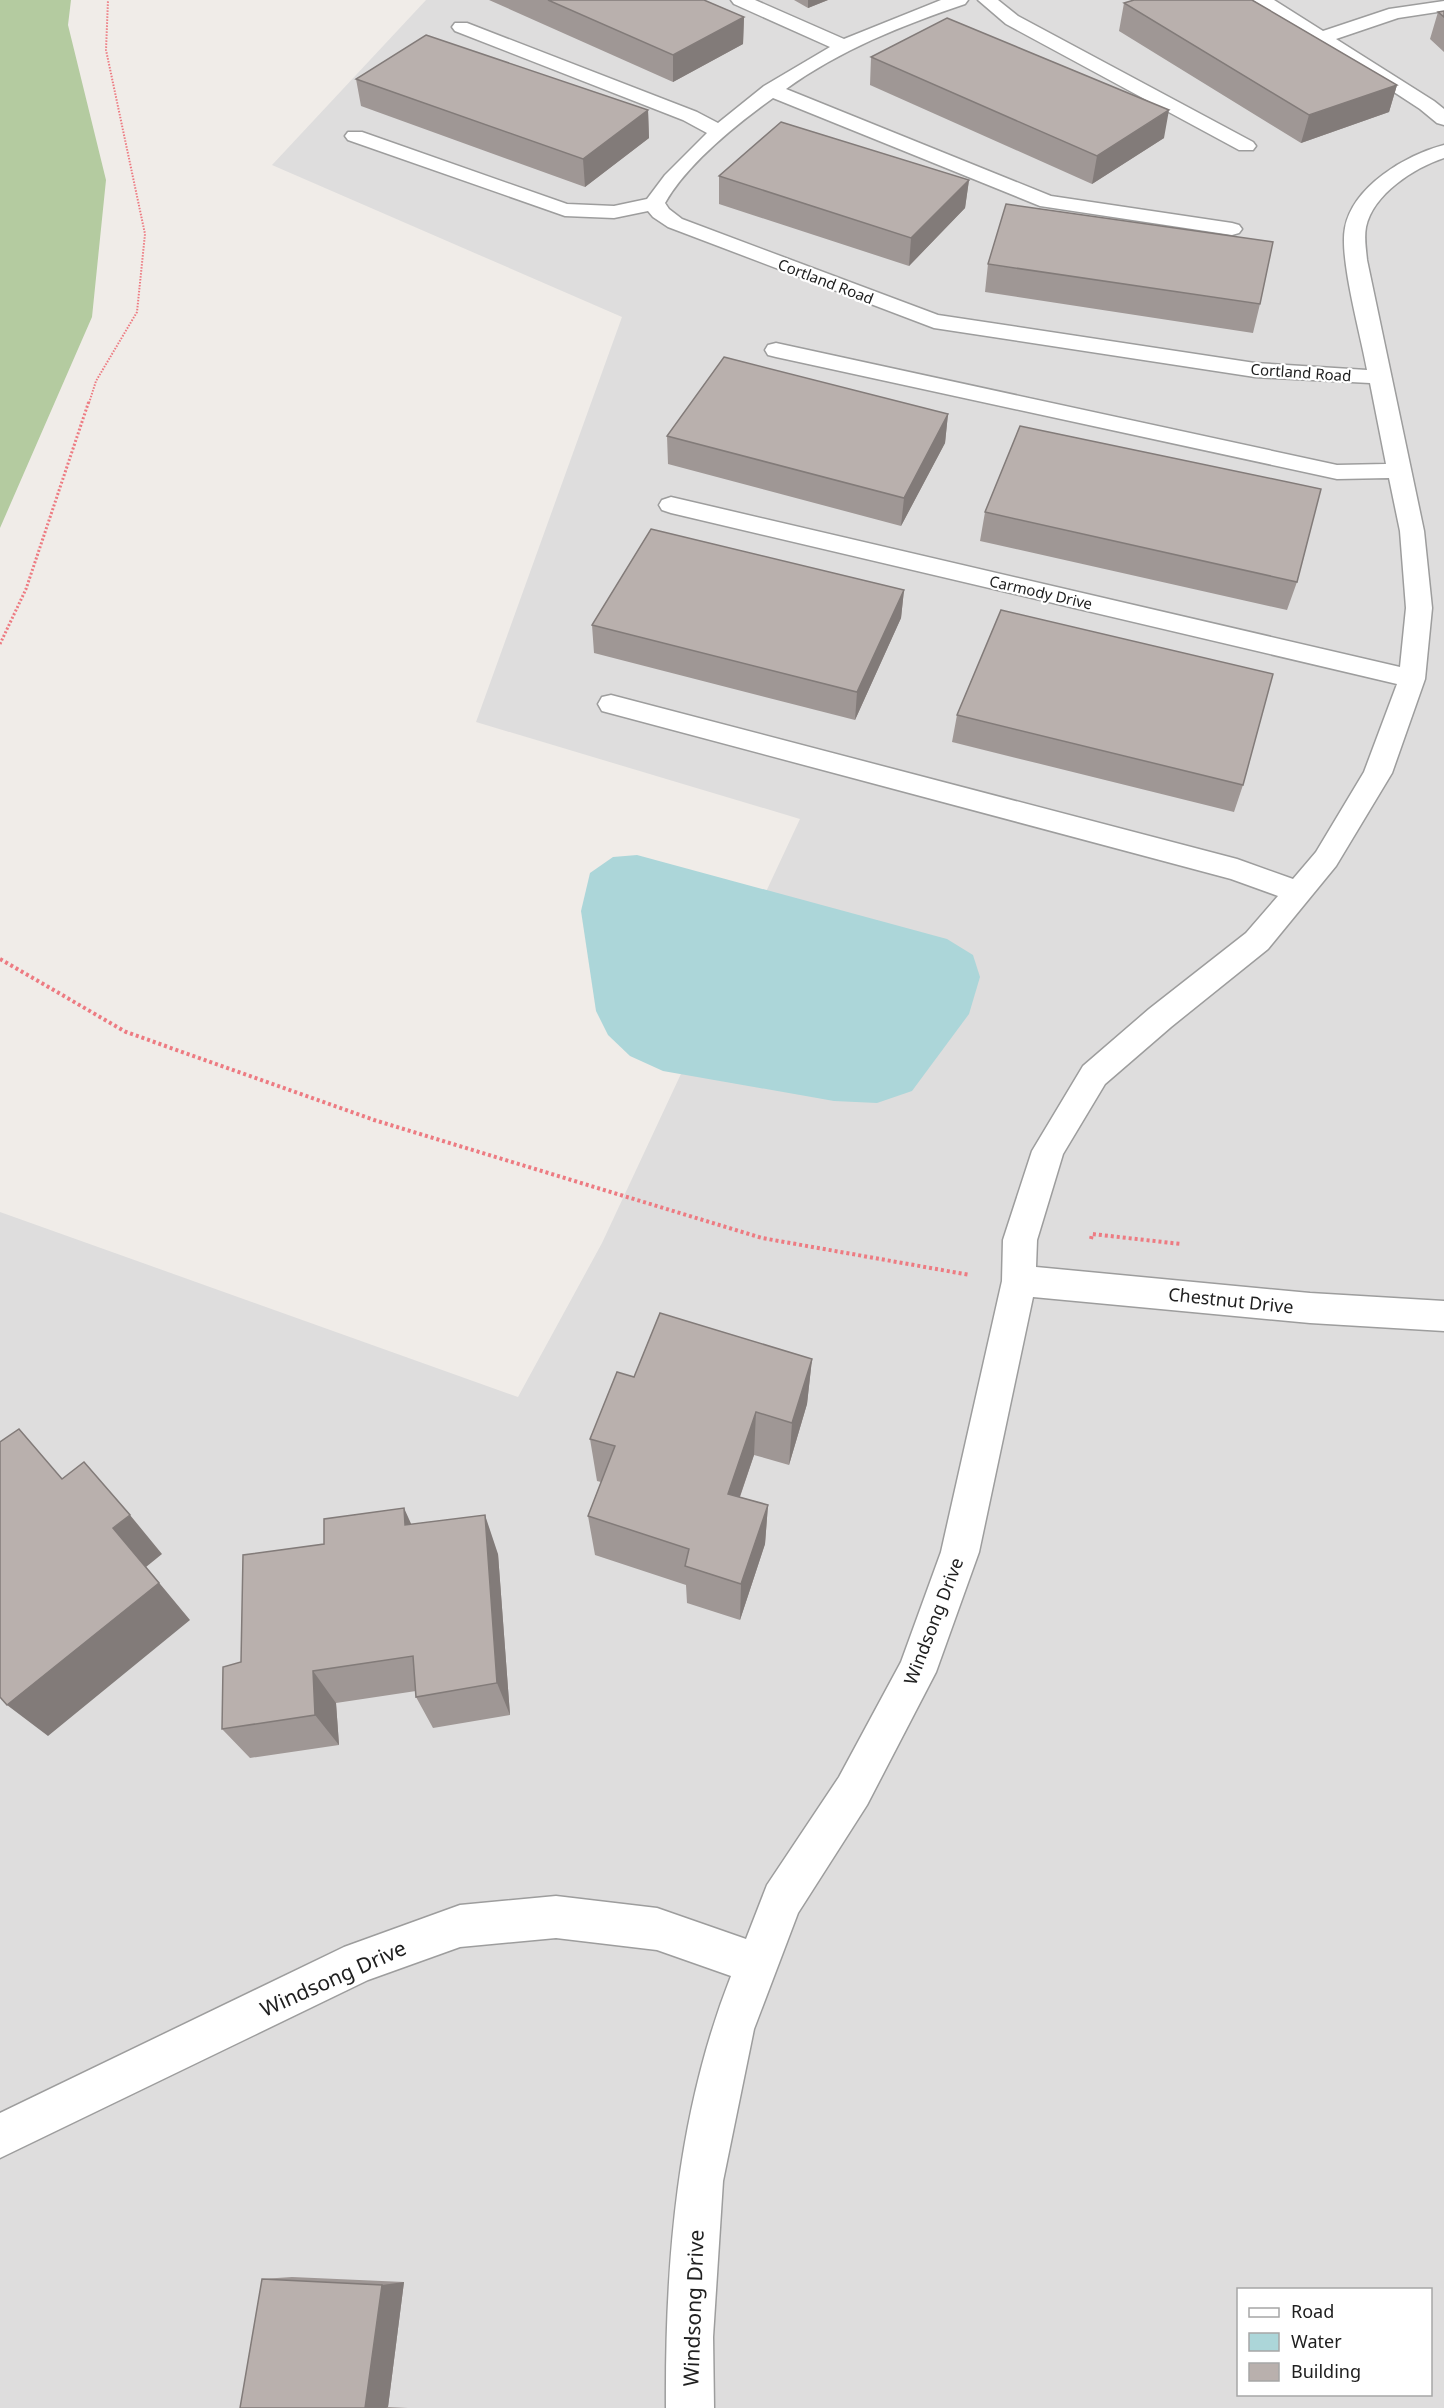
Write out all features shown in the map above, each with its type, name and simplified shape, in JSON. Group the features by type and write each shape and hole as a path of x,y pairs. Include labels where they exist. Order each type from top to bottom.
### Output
{"street":[{"path":"740,0 844,46"},
{"path":"356,136 566,210 614,212 655,203 661,190 719,130 771,90 844,46 887,25 960,0"},
{"path":"987,0 1012,20 1246,146"},
{"path":"1262,0 1427,105 1444,119"},
{"path":"1321,38 1395,14 1444,6"},
{"path":"461,27 690,116 719,130"},
{"path":"771,90 1047,202 1232,229"},
{"path":"1018,1281 1020,1240 1048,1151 1094,1075 1160,1018 1257,941 1326,859 1378,773 1412,679 1419,608 1412,531 1356,260 1355,226 1371,197 1400,172 1444,151"},
{"name":"Cortland Road","path":"655,203 660,213 675,223 934,321 1254,370 1379,377"},
{"path":"776,350 1337,472 1399,471"},
{"name":"Carmody Drive","path":"671,505 1412,679"},
{"path":"611,705 1238,870 1299,892"},
{"name":"Chestnut Drive","path":"1018,1281 1076,1284 1310,1308 1444,1316"},
{"name":"Windsong Drive","path":"690,2408 689,2337 700,2181 732,2030 782,1900 853,1791 917,1672 960,1552 1018,1281"},
{"name":"Windsong Drive","path":"0,2136 359,1962 460,1926 556,1917 657,1929 757,1964"}],"path":[{"path":"0,644 26,589 96,381 137,312 145,234 106,50 108,0"},
{"path":"0,959 126,1032 374,1120 762,1238 926,1269 1018,1281"}],"shaded area":[{"path":"426,0 1444,0 1444,2408 0,2408 0,1212 518,1397 602,1243 800,819 476,722 622,317 272,165"}],"green space":[{"path":"0,0 71,0 68,25 106,180 92,317 0,528"}],"water":[{"path":"637,855 947,939 973,955 980,977 969,1014 912,1091 877,1103 834,1101 663,1071 630,1056 608,1035 596,1011 581,911 590,873 613,857"}],"building":[{"path":"548,0 704,0 744,17 673,55"},
{"path":"1134,0 1252,0 1397,85 1309,115 1124,3"},
{"path":"947,18 1169,110 1097,156 871,57"},
{"path":"426,35 648,110 583,159 356,79"},
{"path":"781,122 969,180 911,238 719,176"},
{"path":"1006,204 1273,242 1260,304 988,264"},
{"path":"724,357 948,414 904,498 667,436"},
{"path":"1020,426 1321,489 1297,582 985,512"},
{"path":"651,529 904,590 857,692 592,625"},
{"path":"1001,610 1273,674 1243,785 957,715"},
{"path":"660,1313 812,1359 792,1423 756,1412 728,1494 768,1505 741,1584 685,1566 689,1549 588,1516 615,1446 590,1439 617,1372 634,1377"},
{"path":"19,1429 62,1479 84,1462 130,1515 113,1528 159,1583 7,1705 0,1697 0,1442"},
{"path":"404,1508 405,1525 485,1515 497,1683 416,1697 413,1656 313,1671 315,1715 222,1729 223,1667 241,1662 243,1555 324,1544 324,1519"},
{"path":"262,2279 382,2285 365,2408 240,2408"}]}
